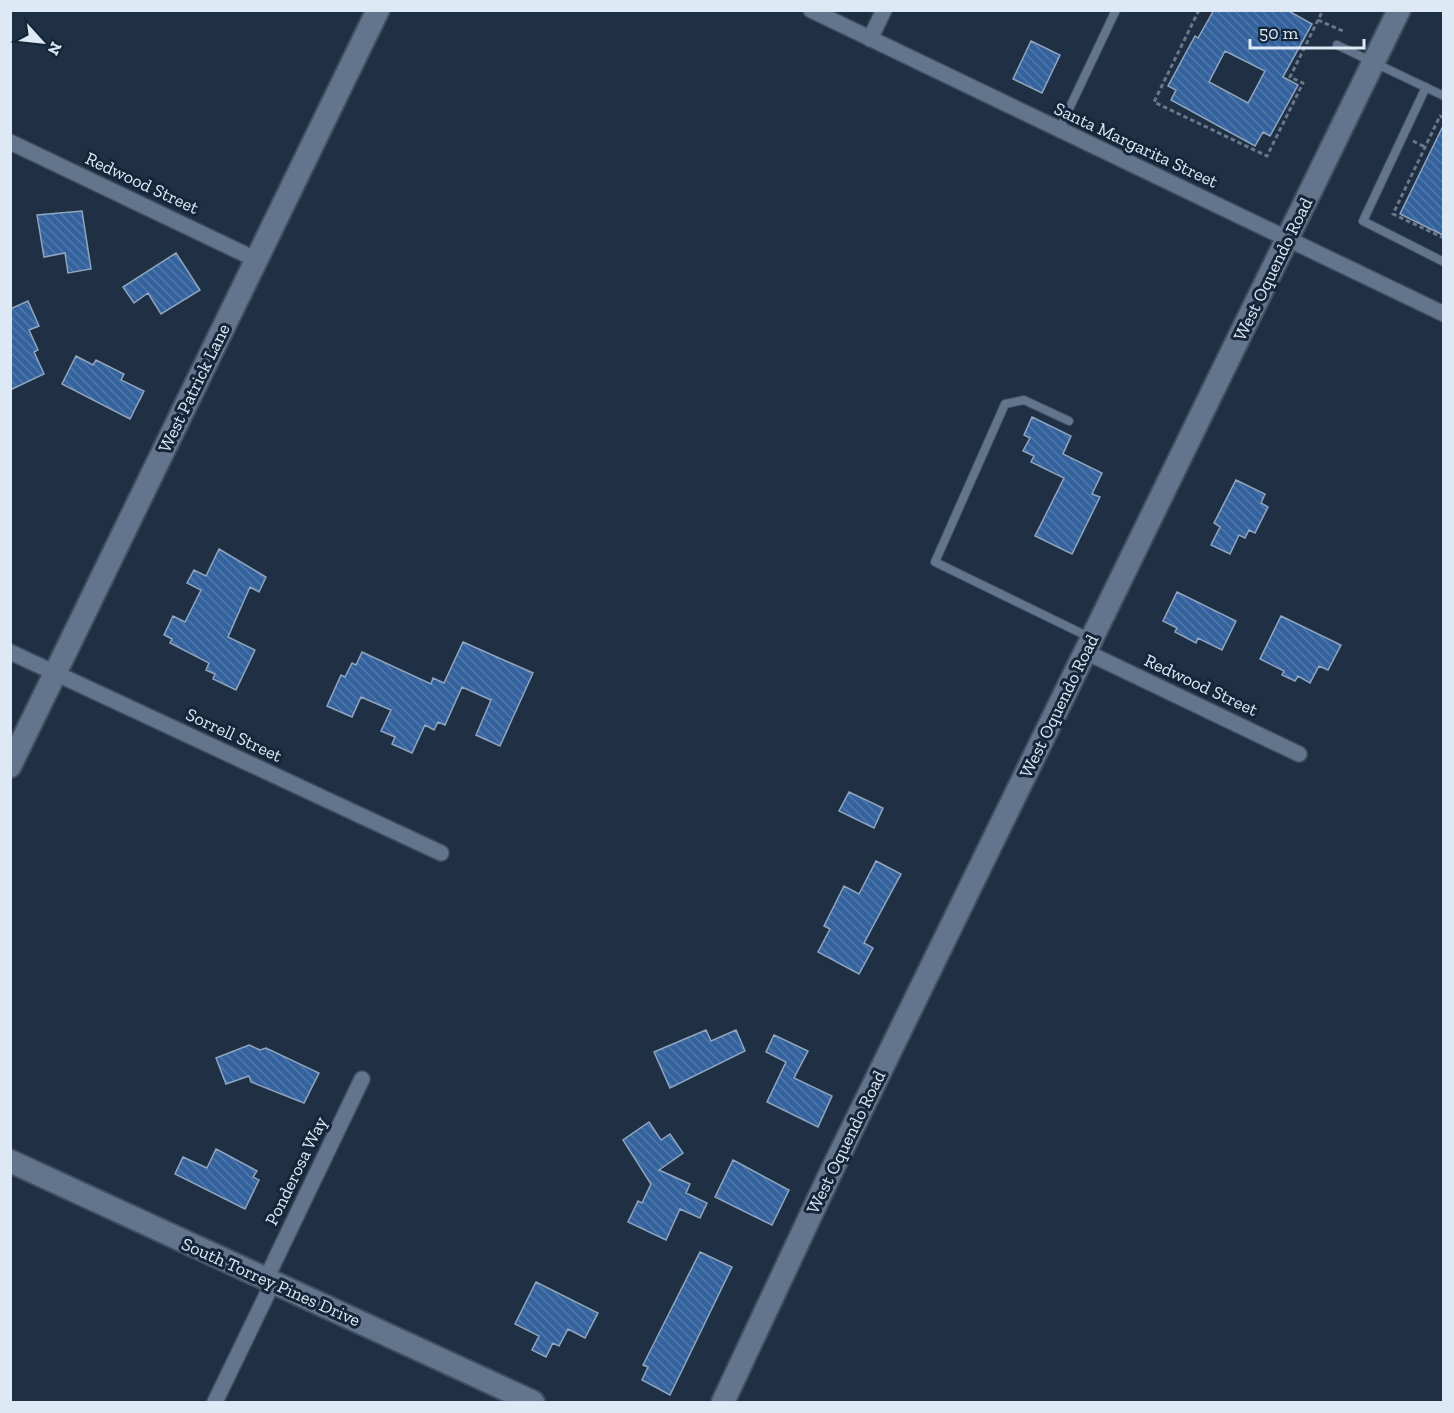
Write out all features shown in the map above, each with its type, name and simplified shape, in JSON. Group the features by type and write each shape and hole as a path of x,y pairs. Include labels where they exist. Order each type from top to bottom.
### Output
{"street":[{"name":"West Patrick Lane","path":"10,766 378,10"},
{"name":"Santa Margarita Street","path":"811,10 1443,314"},
{"path":"870,39 884,10"},
{"name":"West Oquendo Road","path":"723,1402 832,1170 1399,10"},
{"name":"Redwood Street","path":"10,142 257,260"},
{"name":"Redwood Street","path":"1089,645 1299,754"},
{"name":"Sorrell Street","path":"10,652 441,853"},
{"name":"Ponderosa Way","path":"215,1402 362,1080"},
{"name":"South Torrey Pines Drive","path":"10,1161 533,1402"}],"lane":[{"path":"1059,130 1116,10"},
{"path":"1336,45 1443,96"},
{"path":"1425,87 1363,221 1443,262"},
{"path":"1069,421 1024,400 1005,404 935,562 1089,645"}],"path":[{"path":"1199,10 1154,102 1267,156 1303,83 1290,77 1323,10"},
{"path":"1318,20 1343,31"},
{"path":"1443,118 1440,116 1393,214 1443,238"}],"building":[{"path":"1214,10 1287,10 1312,24 1283,77 1298,85 1270,136 1263,132 1255,146 1171,100 1176,90 1168,86 1195,36 1198,38","holes":["1225,51 1265,71 1248,103 1209,82"]},
{"path":"1031,41 1060,55 1042,93 1013,79"},
{"path":"1443,126 1443,235 1400,214"},
{"path":"82,211 91,269 68,273 65,253 44,257 37,215"},
{"path":"176,253 200,290 161,314 148,293 134,303 123,287"},
{"path":"28,301 39,326 29,330 38,350 34,352 44,374 10,390 10,309"},
{"path":"76,356 93,365 96,360 124,374 121,380 144,391 130,419 62,384"},
{"path":"1032,417 1071,436 1063,454 1102,473 1092,494 1100,497 1072,554 1035,536 1064,478 1031,462 1034,456 1023,451 1030,438 1024,435"},
{"path":"1236,480 1265,494 1261,503 1268,507 1255,533 1249,530 1245,538 1239,535 1230,554 1211,545 1220,527 1214,523"},
{"path":"219,549 266,577 259,592 250,587 228,637 255,650 236,690 213,679 215,674 206,670 209,663 170,643 172,639 164,635 173,616 185,622 201,590 187,583 194,570 206,576"},
{"path":"1177,592 1236,621 1222,650 1198,638 1196,643 1175,632 1177,628 1163,621"},
{"path":"1281,616 1341,645 1328,670 1319,666 1310,683 1298,676 1295,681 1282,675 1284,671 1260,659"},
{"path":"463,642 533,673 500,746 476,735 491,700 462,687 445,725 438,722 434,730 425,725 412,753 392,744 395,737 381,731 391,710 361,697 352,717 327,706 341,675 345,677 352,663 356,665 362,652 431,684 433,678 444,683"},
{"path":"849,792 883,808 874,828 839,811"},
{"path":"876,861 901,874 864,943 873,948 859,974 818,952 830,929 824,926 844,886 859,894"},
{"path":"706,1030 711,1041 736,1030 745,1051 670,1088 654,1052"},
{"path":"774,1035 808,1051 794,1078 832,1096 818,1127 767,1102 786,1062 766,1052"},
{"path":"249,1045 260,1050 266,1048 319,1073 304,1103 251,1082 249,1076 226,1084 216,1058"},
{"path":"649,1122 661,1140 670,1134 683,1153 659,1170 690,1184 686,1193 707,1203 700,1218 680,1209 666,1240 628,1222 638,1201 642,1203 651,1184 623,1140"},
{"path":"216,1149 257,1171 253,1177 259,1180 245,1209 175,1174 183,1157 207,1168"},
{"path":"733,1160 789,1190 772,1225 715,1197"},
{"path":"700,1252 732,1267 670,1395 642,1380 648,1367 643,1365"},
{"path":"536,1282 598,1313 585,1338 568,1329 559,1346 553,1343 546,1357 532,1350 539,1336 515,1324"}]}
